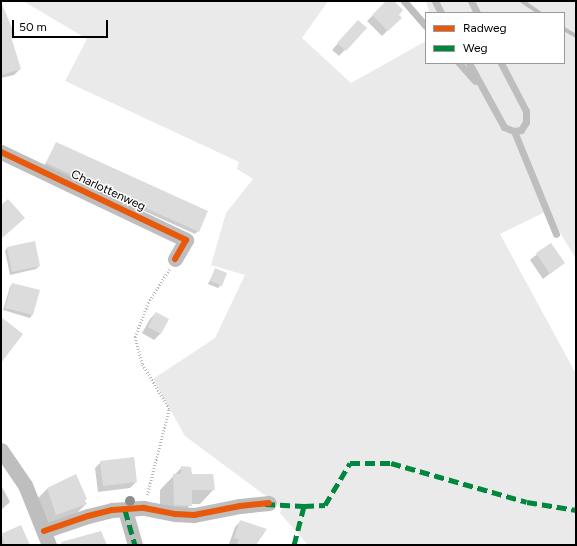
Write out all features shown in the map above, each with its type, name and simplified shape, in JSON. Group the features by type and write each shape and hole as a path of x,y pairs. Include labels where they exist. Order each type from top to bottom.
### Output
{"street":[{"name":"Charlottenweg","path":"1,152 186,240 175,259"},
{"path":"1,450 25,486 49,545"},
{"path":"44,531 88,516 112,510 144,508 175,514 194,515 240,506 268,503"},
{"path":"125,510 135,545"}],"lane":[{"path":"404,1 425,25"},
{"path":"435,1 440,12"},
{"path":"471,1 476,12"},
{"path":"460,64 484,91"},
{"path":"470,64 504,127 514,131 521,130 526,122 526,111 502,64"},
{"path":"514,131 556,234"}],"path":[{"path":"144,508 169,409 142,364 135,337 148,303 175,259"}],"shaded area":[{"path":"23,1 328,1 302,38 351,83 425,42 425,64 565,64 565,12 429,12 426,1 576,1 576,259 547,211 500,234 576,374 576,545 308,545 280,513 282,508 185,436 153,379 215,338 245,275 211,265 226,213 253,179 237,169 239,162 65,81 87,39"}],"building":[{"path":"386,1 394,1 403,10 399,15 402,18 388,31 372,15"},
{"path":"1,2 15,35 11,37 21,69 1,75"},
{"path":"358,20 367,28 346,51 337,43"},
{"path":"56,142 208,211 199,232 46,163"},
{"path":"8,199 25,218 1,239 1,205"},
{"path":"35,241 40,266 12,272 7,247"},
{"path":"551,243 565,263 550,274 536,253"},
{"path":"215,268 227,273 222,286 210,281"},
{"path":"12,283 40,290 33,315 5,308"},
{"path":"156,312 169,319 161,334 148,327"},
{"path":"1,317 23,334 1,363"},
{"path":"134,457 137,482 103,486 100,461"},
{"path":"181,466 191,467 192,474 213,474 215,490 192,490 192,506 174,505 173,474 181,474"},
{"path":"76,474 87,499 85,500 87,504 56,515 47,488"},
{"path":"240,520 267,529 256,545 237,545 239,539 234,538"},
{"path":"21,525 30,545 5,545 1,534"},
{"path":"101,531 107,545 61,545 61,542"}],"waterway":[{"path":"522,1 538,12"},
{"path":"565,30 576,36"}],"marked path":[{"path":"294,545 304,506 325,505 350,463 391,463 527,502 576,510"},
{"path":"265,504 304,506"},
{"path":"125,510 135,545"}],"cycle path":[{"path":"1,152 186,240 175,259"},
{"path":"44,531 88,516 112,510 144,508 175,514 194,515 240,506 269,503"}]}
